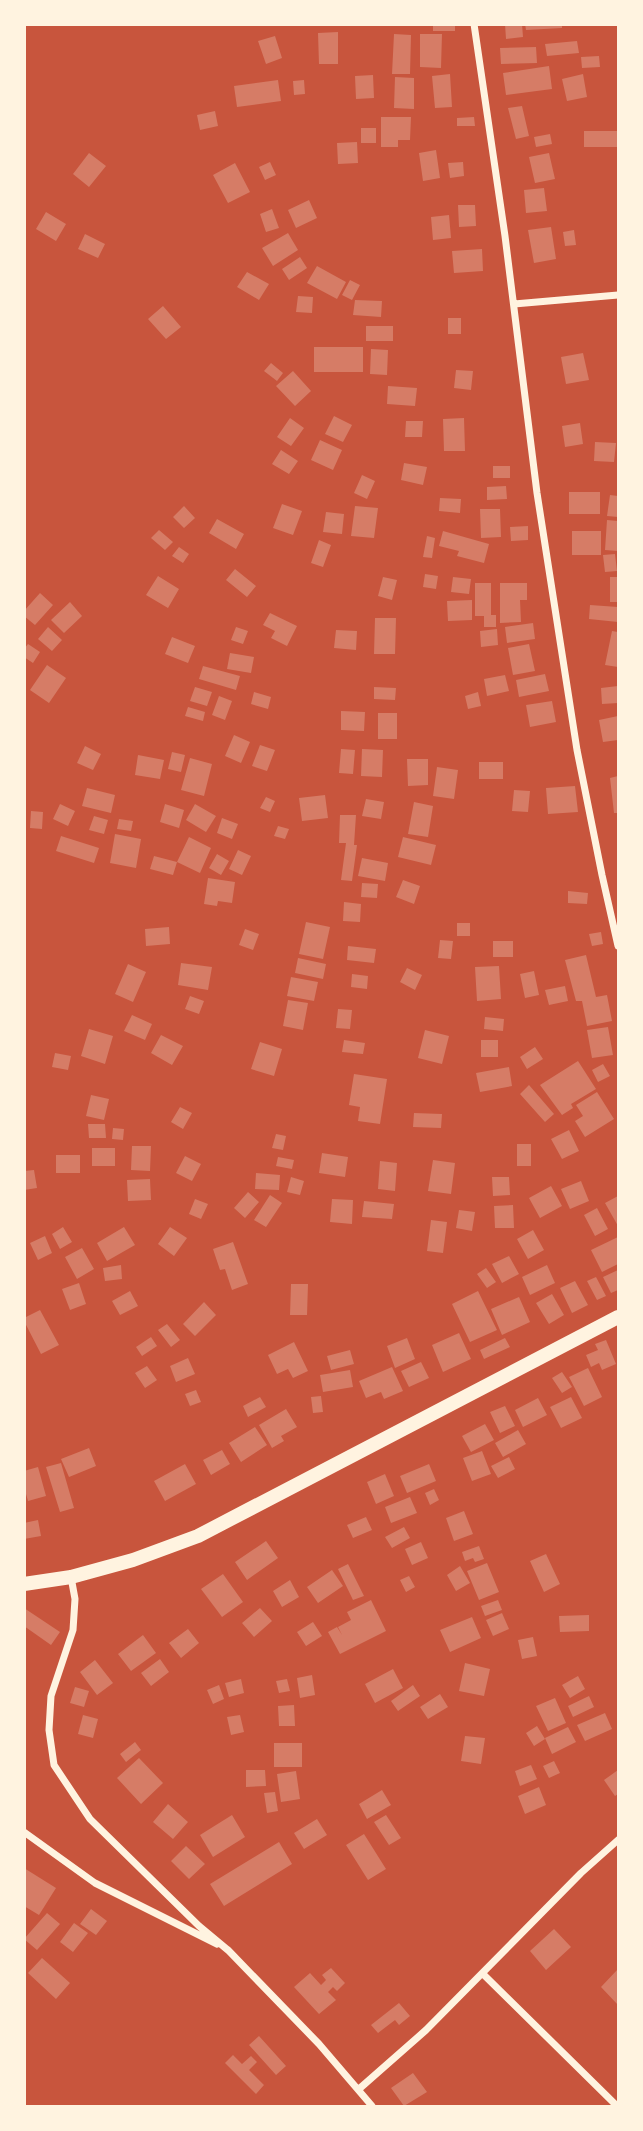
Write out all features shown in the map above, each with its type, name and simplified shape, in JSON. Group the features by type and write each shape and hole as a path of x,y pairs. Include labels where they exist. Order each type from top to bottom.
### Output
{"highway":[{"path":"24,1584 71,1577 132,1560 198,1536 618,1317"}],"street":[{"path":"474,24 514,304 537,493 578,750 618,946"},
{"path":"514,304 618,295"},
{"path":"71,1577 75,1599 73,1630 51,1696 49,1730 54,1765 90,1819 199,1926 229,1951 372,2106"},
{"path":"24,1832 95,1883 229,1951"},
{"path":"359,2089 426,2030 581,1873 618,1840"},
{"path":"483,1974 617,2106"}],"building":[{"path":"433,24 455,24 455,31 433,31"},
{"path":"505,24 522,24 523,37 506,39"},
{"path":"525,24 562,24 562,28 526,30"},
{"path":"338,32 338,64 319,64 318,33"},
{"path":"394,34 411,35 410,74 392,74"},
{"path":"420,34 442,34 441,68 420,67"},
{"path":"275,36 282,58 266,64 258,41"},
{"path":"577,41 579,53 547,56 545,44"},
{"path":"536,47 537,63 501,64 500,48"},
{"path":"599,56 600,67 582,68 581,57"},
{"path":"549,66 552,89 506,95 503,73"},
{"path":"450,74 452,107 435,108 432,76"},
{"path":"583,74 587,97 567,101 562,79"},
{"path":"373,75 374,98 356,99 355,76"},
{"path":"395,77 414,78 414,109 394,108"},
{"path":"278,80 281,101 237,107 234,86"},
{"path":"304,80 305,94 294,95 293,81"},
{"path":"522,106 529,136 516,139 508,108"},
{"path":"215,111 218,126 200,130 197,115"},
{"path":"381,117 411,117 410,140 398,140 398,147 381,147"},
{"path":"474,117 475,126 457,126 457,118"},
{"path":"361,128 376,128 376,143 361,143"},
{"path":"584,131 618,131 618,147 584,147"},
{"path":"550,134 552,144 536,147 534,137"},
{"path":"357,142 358,163 338,164 337,143"},
{"path":"436,150 440,178 423,181 419,153"},
{"path":"89,153 106,166 89,187 73,174"},
{"path":"549,153 555,179 535,183 529,157"},
{"path":"270,162 276,175 265,180 259,167"},
{"path":"463,162 464,176 450,178 448,163"},
{"path":"235,163 250,192 228,203 213,175"},
{"path":"544,188 547,211 526,213 524,190"},
{"path":"309,200 317,218 296,228 288,210"},
{"path":"458,205 475,205 476,226 459,227"},
{"path":"272,209 279,228 266,232 260,214"},
{"path":"46,212 66,224 56,241 36,229"},
{"path":"449,215 451,238 433,240 431,217"},
{"path":"551,227 556,259 534,263 528,230"},
{"path":"574,230 576,245 565,246 563,232"},
{"path":"288,233 298,250 273,266 262,248"},
{"path":"85,234 105,244 98,258 78,249"},
{"path":"482,249 483,271 454,273 452,251"},
{"path":"300,257 307,268 289,280 282,269"},
{"path":"317,266 346,282 337,299 307,283"},
{"path":"247,272 269,284 259,300 237,287"},
{"path":"350,280 360,285 352,300 342,295"},
{"path":"298,296 313,297 312,313 296,312"},
{"path":"355,300 382,301 381,317 353,315"},
{"path":"163,306 181,327 166,339 148,319"},
{"path":"448,318 461,318 461,334 448,334"},
{"path":"366,326 393,326 393,341 366,341"},
{"path":"314,347 363,347 363,372 314,372"},
{"path":"371,349 388,350 387,375 370,374"},
{"path":"583,353 589,380 566,384 561,357"},
{"path":"271,363 283,373 277,381 264,371"},
{"path":"456,370 473,371 471,390 454,388"},
{"path":"293,371 311,391 295,406 276,386"},
{"path":"388,386 417,388 415,406 387,404"},
{"path":"334,416 352,425 343,442 325,434"},
{"path":"290,418 304,428 291,446 277,437"},
{"path":"464,418 465,451 444,451 443,419"},
{"path":"406,421 423,421 422,437 405,437"},
{"path":"580,423 583,444 565,447 562,426"},
{"path":"320,440 342,450 333,470 311,460"},
{"path":"595,442 616,443 614,462 594,461"},
{"path":"281,450 298,461 289,474 272,464"},
{"path":"404,463 427,467 423,485 401,480"},
{"path":"493,466 510,466 510,478 493,478"},
{"path":"362,475 375,481 367,499 354,493"},
{"path":"506,486 507,499 487,500 487,487"},
{"path":"569,492 600,492 600,514 569,514"},
{"path":"610,495 618,496 618,517 607,516"},
{"path":"440,498 461,499 460,513 439,511"},
{"path":"282,504 302,511 293,535 273,528"},
{"path":"184,506 195,518 184,528 173,517"},
{"path":"355,506 378,508 374,538 351,536"},
{"path":"480,509 500,509 501,537 481,538"},
{"path":"326,512 344,514 342,534 323,532"},
{"path":"217,519 244,534 236,549 209,533"},
{"path":"607,520 618,521 618,551 605,550"},
{"path":"528,526 528,540 511,541 510,527"},
{"path":"159,530 173,542 165,550 151,538"},
{"path":"443,531 489,544 484,563 457,556 459,551 439,546"},
{"path":"572,531 601,531 601,555 572,555"},
{"path":"427,536 435,538 432,558 423,557"},
{"path":"319,540 331,545 323,567 311,563"},
{"path":"179,547 189,554 183,563 172,556"},
{"path":"615,554 617,571 605,572 603,555"},
{"path":"235,569 256,586 247,597 226,580"},
{"path":"425,574 438,576 436,589 423,587"},
{"path":"158,576 179,589 168,608 146,595"},
{"path":"383,577 397,580 392,600 378,596"},
{"path":"453,577 471,579 469,594 451,592"},
{"path":"610,577 618,577 618,602 610,602"},
{"path":"475,583 491,583 491,615 496,615 496,627 484,627 484,616 475,616"},
{"path":"500,583 527,583 527,600 520,600 521,622 500,623"},
{"path":"40,593 53,605 35,625 24,616 24,611"},
{"path":"472,600 472,620 448,621 447,601"},
{"path":"70,602 82,616 64,633 51,620"},
{"path":"590,605 618,607 618,622 589,619"},
{"path":"270,613 297,626 287,646 271,638 275,631 263,625"},
{"path":"375,618 396,618 395,654 374,654"},
{"path":"533,623 535,639 507,643 505,627"},
{"path":"48,627 62,640 52,651 38,639"},
{"path":"236,627 248,631 243,644 231,640"},
{"path":"497,629 498,645 481,647 480,631"},
{"path":"336,630 357,631 356,650 334,648"},
{"path":"612,631 618,632 618,667 605,665"},
{"path":"172,637 195,646 188,663 165,654"},
{"path":"28,644 40,652 33,663 24,657 24,649"},
{"path":"529,644 535,671 513,675 508,648"},
{"path":"230,653 254,657 251,673 227,669"},
{"path":"47,665 66,678 49,703 30,690"},
{"path":"203,666 240,676 236,690 199,679"},
{"path":"545,674 549,691 519,697 516,680"},
{"path":"505,675 509,691 487,696 484,679"},
{"path":"618,686 618,703 602,704 601,688"},
{"path":"195,687 212,692 207,706 190,701"},
{"path":"374,687 396,688 395,700 374,699"},
{"path":"254,692 271,697 268,709 251,704"},
{"path":"478,692 481,706 468,709 465,696"},
{"path":"219,696 232,701 225,720 212,715"},
{"path":"552,701 556,722 530,727 526,705"},
{"path":"188,707 205,712 203,721 185,716"},
{"path":"341,711 365,712 364,731 341,730"},
{"path":"378,713 397,713 397,739 378,739"},
{"path":"618,716 618,740 603,742 599,720"},
{"path":"234,735 250,742 241,763 225,756"},
{"path":"260,745 275,750 267,771 252,766"},
{"path":"85,746 101,754 93,770 77,763"},
{"path":"341,749 355,750 353,774 339,773"},
{"path":"362,749 383,750 382,777 361,776"},
{"path":"172,752 185,755 181,772 168,769"},
{"path":"138,755 164,760 160,779 135,775"},
{"path":"190,758 212,764 204,796 181,790"},
{"path":"407,759 428,759 428,785 408,786"},
{"path":"479,762 503,762 503,779 479,779"},
{"path":"437,767 458,770 454,799 433,796"},
{"path":"618,776 618,813 614,813 610,778"},
{"path":"575,786 578,812 548,814 546,788"},
{"path":"87,788 115,795 111,813 82,806"},
{"path":"514,790 530,791 528,812 512,811"},
{"path":"325,795 328,818 302,821 299,798"},
{"path":"266,797 275,801 270,812 260,808"},
{"path":"366,799 384,802 381,819 362,816"},
{"path":"414,802 433,806 428,837 408,834"},
{"path":"60,804 75,811 68,826 53,819"},
{"path":"165,804 184,810 179,828 160,822"},
{"path":"195,804 216,816 206,832 186,820"},
{"path":"31,811 43,812 42,829 30,828"},
{"path":"340,815 356,815 354,845 357,845 352,881 341,880 346,843 339,843"},
{"path":"94,816 108,820 104,834 89,830"},
{"path":"222,818 238,824 232,839 217,833"},
{"path":"119,819 133,821 131,831 117,829"},
{"path":"278,826 289,829 285,839 274,836"},
{"path":"115,834 141,839 136,868 110,863"},
{"path":"61,836 99,848 94,863 56,851"},
{"path":"189,837 211,848 200,873 177,862"},
{"path":"403,837 436,845 431,865 398,857"},
{"path":"238,850 251,856 242,875 229,869"},
{"path":"217,854 229,861 221,875 209,868"},
{"path":"154,856 177,862 173,875 150,869"},
{"path":"362,858 388,863 385,881 358,876"},
{"path":"208,878 235,882 232,903 218,901 217,906 204,904"},
{"path":"403,880 420,886 414,904 396,897"},
{"path":"362,883 378,884 377,898 361,897"},
{"path":"568,891 588,893 587,904 568,903"},
{"path":"344,902 361,904 360,922 343,921"},
{"path":"306,922 330,927 323,959 299,954"},
{"path":"457,923 470,923 470,936 457,936"},
{"path":"169,927 170,944 146,946 145,929"},
{"path":"245,929 259,934 253,950 239,945"},
{"path":"601,932 603,944 592,946 589,934"},
{"path":"440,940 453,941 451,959 438,958"},
{"path":"493,941 513,941 513,957 493,957"},
{"path":"348,946 376,949 374,963 347,960"},
{"path":"586,955 596,997 607,995 612,1021 587,1026 582,1001 576,1001 565,960"},
{"path":"298,958 326,964 323,979 295,973"},
{"path":"181,963 212,967 208,990 178,985"},
{"path":"128,964 146,972 133,1002 115,994"},
{"path":"499,966 501,999 477,1001 475,967"},
{"path":"407,968 422,975 415,990 400,982"},
{"path":"534,971 539,995 525,998 520,974"},
{"path":"352,974 368,976 367,989 351,987"},
{"path":"291,977 318,982 314,1001 287,996"},
{"path":"565,986 568,1001 549,1005 545,990"},
{"path":"190,996 204,1001 199,1014 185,1009"},
{"path":"288,1000 308,1003 303,1030 283,1026"},
{"path":"338,1009 352,1010 350,1029 336,1028"},
{"path":"132,1015 152,1024 145,1040 124,1031"},
{"path":"485,1017 504,1019 503,1031 484,1029"},
{"path":"608,1027 613,1055 592,1058 587,1030"},
{"path":"89,1029 113,1036 105,1064 81,1056"},
{"path":"425,1030 449,1036 442,1064 418,1058"},
{"path":"161,1035 183,1046 172,1065 151,1053"},
{"path":"344,1040 365,1043 363,1054 342,1052"},
{"path":"481,1040 498,1040 498,1057 481,1057"},
{"path":"260,1042 282,1049 274,1076 251,1069"},
{"path":"535,1047 543,1059 527,1069 520,1057"},
{"path":"55,1053 71,1056 68,1070 52,1067"},
{"path":"578,1061 596,1089 571,1104 573,1108 562,1115 540,1085"},
{"path":"603,1064 610,1076 598,1082 592,1070"},
{"path":"509,1067 512,1086 480,1092 476,1073"},
{"path":"354,1074 387,1079 380,1124 358,1121 360,1107 349,1105"},
{"path":"529,1085 554,1114 545,1122 520,1094"},
{"path":"597,1092 614,1119 585,1137 575,1121 583,1116 576,1105"},
{"path":"91,1095 109,1099 104,1120 86,1116"},
{"path":"180,1107 192,1113 183,1129 171,1122"},
{"path":"414,1113 442,1114 441,1128 413,1127"},
{"path":"88,1124 105,1124 106,1138 89,1138"},
{"path":"113,1128 124,1129 123,1140 112,1139"},
{"path":"569,1130 579,1151 562,1159 551,1139"},
{"path":"276,1134 286,1136 283,1150 272,1148"},
{"path":"517,1144 531,1144 531,1166 517,1166"},
{"path":"132,1146 151,1146 150,1171 131,1170"},
{"path":"92,1148 115,1148 115,1166 92,1166"},
{"path":"322,1153 348,1157 345,1177 319,1173"},
{"path":"56,1155 80,1155 80,1173 56,1173"},
{"path":"185,1156 201,1164 192,1181 176,1173"},
{"path":"278,1157 294,1160 292,1169 276,1166"},
{"path":"433,1160 455,1163 451,1194 428,1191"},
{"path":"380,1161 397,1163 395,1191 378,1189"},
{"path":"34,1170 37,1188 24,1190 24,1171"},
{"path":"256,1173 280,1175 279,1190 255,1189"},
{"path":"291,1177 304,1181 300,1195 287,1192"},
{"path":"492,1177 509,1177 510,1195 493,1196"},
{"path":"150,1179 151,1200 128,1201 127,1180"},
{"path":"581,1181 589,1201 570,1209 561,1189"},
{"path":"551,1186 562,1206 540,1218 529,1198"},
{"path":"248,1192 259,1202 245,1218 234,1208"},
{"path":"270,1195 282,1203 266,1227 254,1220"},
{"path":"618,1196 618,1226 605,1203"},
{"path":"195,1199 208,1204 201,1219 189,1214"},
{"path":"332,1199 353,1200 352,1224 330,1222"},
{"path":"364,1201 394,1204 392,1219 362,1217"},
{"path":"513,1205 514,1228 495,1228 494,1206"},
{"path":"597,1208 608,1229 595,1236 584,1215"},
{"path":"459,1210 475,1212 472,1231 456,1228"},
{"path":"431,1220 447,1222 443,1253 427,1251"},
{"path":"63,1227 72,1242 60,1249 52,1234"},
{"path":"124,1227 135,1245 107,1261 97,1243"},
{"path":"170,1227 187,1238 174,1256 158,1244"},
{"path":"533,1230 544,1250 528,1259 517,1239"},
{"path":"45,1236 52,1253 38,1260 30,1243"},
{"path":"618,1237 618,1264 602,1272 591,1250"},
{"path":"233,1242 248,1284 232,1290 225,1269 220,1270 213,1249"},
{"path":"82,1248 94,1269 77,1279 65,1257"},
{"path":"509,1256 519,1274 502,1283 492,1264"},
{"path":"121,1265 122,1279 105,1281 103,1268"},
{"path":"547,1265 555,1283 530,1295 522,1277"},
{"path":"486,1268 496,1282 487,1288 477,1274"},
{"path":"618,1270 618,1290 611,1293 603,1277"},
{"path":"596,1277 606,1296 597,1300 587,1281"},
{"path":"575,1281 588,1305 572,1313 560,1288"},
{"path":"79,1283 86,1304 70,1310 62,1289"},
{"path":"291,1284 308,1284 307,1315 290,1315"},
{"path":"130,1291 138,1306 120,1315 112,1301"},
{"path":"478,1291 497,1330 470,1342 452,1304"},
{"path":"552,1294 564,1315 549,1324 536,1303"},
{"path":"519,1297 530,1322 502,1335 491,1309"},
{"path":"204,1302 216,1315 195,1336 183,1324"},
{"path":"40,1310 59,1345 41,1354 24,1321 24,1318"},
{"path":"167,1324 180,1340 171,1347 158,1330"},
{"path":"459,1333 471,1359 443,1372 432,1345"},
{"path":"151,1337 157,1346 142,1356 136,1347"},
{"path":"407,1338 415,1359 395,1368 387,1346"},
{"path":"505,1338 510,1347 484,1359 480,1350"},
{"path":"606,1340 616,1364 602,1370 599,1363 591,1367 586,1355 598,1350 595,1344"},
{"path":"294,1342 308,1371 293,1378 288,1369 277,1374 268,1355"},
{"path":"350,1350 354,1364 331,1370 327,1356"},
{"path":"188,1358 195,1374 176,1382 170,1366"},
{"path":"421,1362 429,1378 409,1387 401,1371"},
{"path":"147,1366 157,1380 145,1388 135,1373"},
{"path":"392,1367 403,1391 384,1399 381,1392 366,1398 359,1381"},
{"path":"588,1368 602,1397 584,1406 569,1377"},
{"path":"350,1370 353,1387 323,1392 320,1375"},
{"path":"562,1372 572,1387 562,1393 552,1378"},
{"path":"196,1390 201,1402 190,1406 185,1394"},
{"path":"321,1396 323,1412 313,1413 311,1397"},
{"path":"260,1397 266,1407 248,1417 243,1406"},
{"path":"571,1397 582,1418 561,1428 550,1407"},
{"path":"538,1398 547,1415 523,1427 515,1410"},
{"path":"505,1406 515,1426 500,1433 490,1412"},
{"path":"286,1409 297,1427 281,1436 284,1441 272,1448 259,1425"},
{"path":"485,1424 494,1440 471,1452 462,1436"},
{"path":"255,1427 267,1445 241,1462 229,1443"},
{"path":"518,1430 526,1444 503,1457 495,1443"},
{"path":"89,1448 96,1466 69,1477 61,1459"},
{"path":"222,1450 230,1464 211,1475 203,1460"},
{"path":"482,1451 491,1474 472,1481 463,1458"},
{"path":"509,1457 515,1469 498,1478 491,1466"},
{"path":"61,1463 74,1508 60,1512 46,1467"},
{"path":"185,1464 196,1484 165,1501 154,1481"},
{"path":"429,1464 436,1481 407,1493 400,1476"},
{"path":"38,1467 46,1496 28,1501 24,1487 24,1471"},
{"path":"385,1474 394,1496 376,1504 367,1482"},
{"path":"434,1489 439,1500 430,1505 425,1493"},
{"path":"410,1497 417,1513 391,1523 385,1507"},
{"path":"464,1511 473,1534 454,1541 446,1518"},
{"path":"366,1517 372,1530 353,1538 347,1525"},
{"path":"38,1520 41,1536 24,1539 24,1523"},
{"path":"404,1527 410,1538 392,1548 385,1537"},
{"path":"266,1541 278,1558 247,1580 235,1562"},
{"path":"421,1542 428,1558 412,1565 405,1549"},
{"path":"479,1546 484,1559 475,1562 473,1558 465,1561 462,1552"},
{"path":"546,1554 560,1584 544,1592 530,1561"},
{"path":"487,1563 499,1592 479,1600 467,1571"},
{"path":"348,1564 364,1596 353,1600 338,1569"},
{"path":"460,1566 470,1583 456,1591 447,1575"},
{"path":"332,1570 343,1586 318,1603 307,1587"},
{"path":"223,1574 243,1602 222,1617 201,1589"},
{"path":"409,1576 415,1587 406,1592 400,1580"},
{"path":"290,1580 299,1597 282,1607 273,1591"},
{"path":"371,1600 386,1631 340,1654 328,1632 337,1627 342,1635 338,1627 351,1620 347,1612"},
{"path":"498,1600 502,1610 485,1616 481,1606"},
{"path":"24,1608 60,1632 51,1645 24,1626"},
{"path":"260,1608 272,1621 254,1637 242,1623"},
{"path":"502,1613 509,1629 493,1636 486,1620"},
{"path":"589,1615 589,1631 560,1632 559,1616"},
{"path":"472,1617 481,1638 450,1652 440,1630"},
{"path":"313,1622 322,1636 306,1646 297,1632"},
{"path":"188,1629 199,1643 181,1658 169,1643"},
{"path":"143,1635 156,1653 131,1671 118,1654"},
{"path":"533,1637 537,1656 522,1659 518,1640"},
{"path":"160,1659 169,1672 151,1686 141,1673"},
{"path":"95,1660 113,1683 97,1695 80,1672"},
{"path":"465,1663 490,1669 484,1696 459,1691"},
{"path":"393,1669 403,1688 375,1703 365,1684"},
{"path":"312,1675 315,1695 300,1698 297,1678"},
{"path":"578,1676 585,1689 570,1698 562,1685"},
{"path":"241,1679 244,1693 229,1697 225,1683"},
{"path":"287,1679 290,1691 279,1693 276,1681"},
{"path":"219,1685 224,1699 213,1704 207,1690"},
{"path":"413,1685 420,1696 398,1711 391,1701"},
{"path":"75,1687 89,1691 84,1707 70,1703"},
{"path":"440,1694 448,1707 428,1719 420,1707"},
{"path":"589,1696 594,1707 573,1717 568,1706"},
{"path":"555,1698 566,1723 548,1731 536,1706"},
{"path":"294,1705 295,1726 279,1726 278,1706"},
{"path":"605,1713 612,1729 585,1741 577,1725"},
{"path":"83,1715 98,1719 93,1738 78,1734"},
{"path":"240,1715 244,1732 231,1735 227,1717"},
{"path":"537,1726 545,1739 534,1746 526,1733"},
{"path":"568,1727 576,1742 552,1754 545,1738"},
{"path":"465,1736 485,1738 481,1764 461,1761"},
{"path":"135,1742 141,1750 126,1762 120,1754"},
{"path":"274,1743 302,1743 302,1767 274,1767"},
{"path":"139,1758 163,1783 141,1804 117,1778"},
{"path":"554,1761 560,1773 549,1778 543,1766"},
{"path":"531,1765 537,1779 520,1786 515,1771"},
{"path":"246,1770 265,1770 266,1786 246,1787"},
{"path":"618,1770 618,1794 615,1796 604,1780"},
{"path":"296,1771 300,1799 281,1802 277,1774"},
{"path":"539,1787 546,1805 525,1814 518,1796"},
{"path":"382,1790 391,1805 367,1819 359,1804"},
{"path":"275,1792 278,1811 267,1813 264,1793"},
{"path":"168,1804 188,1822 173,1839 153,1822"},
{"path":"232,1815 245,1837 213,1857 200,1835"},
{"path":"386,1815 401,1838 389,1845 374,1822"},
{"path":"317,1819 327,1835 304,1849 294,1833"},
{"path":"364,1834 386,1869 368,1880 346,1845"},
{"path":"279,1842 292,1864 224,1906 210,1884"},
{"path":"186,1846 205,1864 189,1879 171,1861"},
{"path":"24,1868 56,1888 39,1915 24,1906"},
{"path":"91,1909 107,1921 96,1935 80,1924"},
{"path":"47,1913 60,1924 37,1950 24,1939"},
{"path":"74,1923 88,1933 73,1952 60,1942"},
{"path":"554,1929 571,1947 546,1970 530,1951"},
{"path":"42,1958 70,1983 56,1999 28,1973"},
{"path":"331,1968 345,1983 337,1991 333,1987 328,1992 336,2000 319,2014 294,1987 310,1973 321,1985 326,1980 322,1975"},
{"path":"618,1969 618,2005 601,1987"},
{"path":"399,2003 410,2016 399,2025 395,2020 378,2033 371,2025"},
{"path":"259,2036 286,2066 276,2075 249,2045"},
{"path":"233,2055 242,2064 251,2056 257,2062 249,2070 264,2085 256,2094 225,2063"},
{"path":"413,2073 427,2092 404,2106 391,2088"}]}
